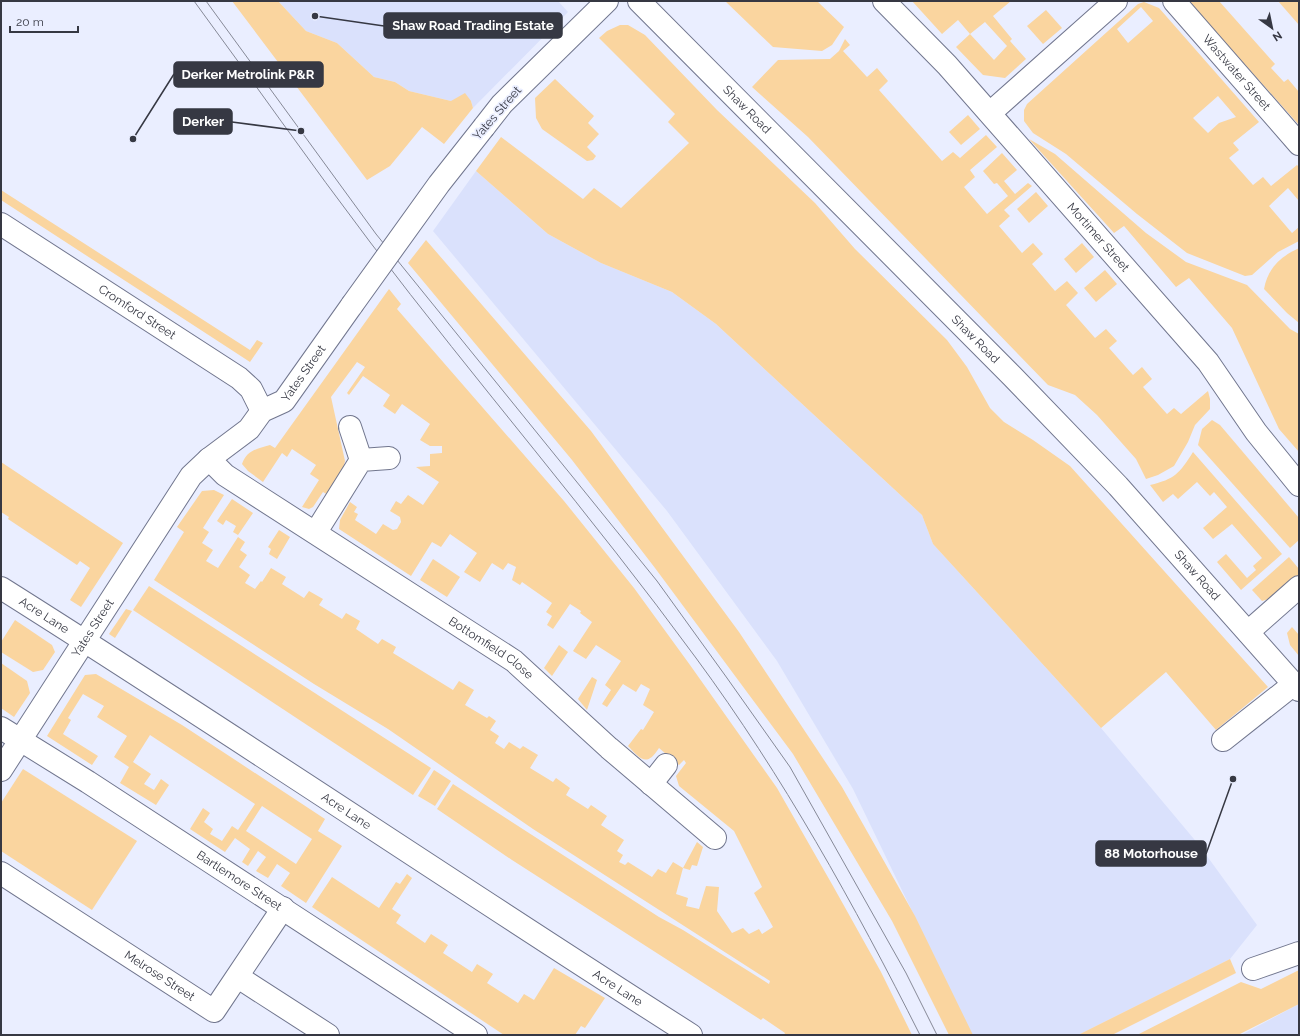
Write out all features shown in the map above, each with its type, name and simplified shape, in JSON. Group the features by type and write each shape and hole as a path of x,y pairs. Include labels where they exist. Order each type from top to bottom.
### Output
{"street":[{"name":"Yates Street","path":"1,770 191,476 209,459 249,429 262,411 284,401 439,184 502,104 607,1"},
{"name":"Shaw Road","path":"639,1 1012,376 1118,486 1296,687"},
{"name":"Mortimer Street","path":"884,1 947,65 1208,362 1256,432 1299,485"},
{"path":"990,113 1116,1"},
{"name":"Wastwater Street","path":"1174,1 1299,144"},
{"name":"Cromford Street","path":"1,224 239,378 251,389 262,411"},
{"path":"316,532 360,460 350,427"},
{"path":"360,460 389,458"},
{"name":"Bottomfield Close","path":"209,459 225,475 316,532 514,661 589,731 715,838"},
{"path":"1248,632 1299,587"},
{"name":"Acre Lane","path":"1,588 84,640 371,826 466,891 691,1035"},
{"path":"1223,740 1296,687"},
{"name":"Bartlemore Street","path":"1,728 88,782 476,1035"},
{"path":"650,784 666,765"},
{"name":"Melrose Street","path":"1,873 214,1011 238,977 282,908"},
{"path":"1253,969 1299,953"},
{"path":"238,977 328,1035"}],"shaded area":[{"path":"232,1 278,1 306,31 337,43 374,77 395,82 409,91 451,101 465,93 471,101 473,108 444,144 422,127 390,166 367,180"},
{"path":"278,1 558,1 568,12 473,108 471,101 451,101 409,91 395,82 374,77 337,43 306,31"},
{"path":"725,1 817,1 844,27 832,45 822,51 773,47"},
{"path":"912,1 1011,1 993,16 1012,39 1010,41 1026,59 1005,78 983,75 956,47 970,34 958,20 942,34","holes":["985,22 1007,46 994,60 970,34"]},
{"path":"1188,1 1219,1 1275,64 1271,68 1284,82 1288,79 1299,92 1299,125"},
{"path":"1278,1 1299,1 1299,25"},
{"path":"1144,2 1159,8 1259,122 1233,143 1239,150 1229,158 1253,185 1263,177 1271,186 1297,165 1299,167 1299,201 1288,188 1269,206 1292,233 1299,227 1299,241 1278,252 1252,275 1245,276 1187,253 1137,214 1066,154 1033,133 1024,121 1024,110 1027,104 1138,4","holes":["1141,7 1153,21 1128,43 1117,29","1218,96 1236,117 1219,123 1208,133 1193,118"]},
{"path":"1046,10 1062,28 1043,44 1027,26"},
{"path":"620,25 628,25 645,35 717,110 815,203 855,249 947,340 967,367 990,408 1004,422 1070,466 1268,687 1216,730 1166,672 1101,728 933,544 922,515 716,324 672,292 601,263 548,234 476,171 501,137 583,199 594,188 621,208 689,143 668,122 675,114 599,38 607,31"},
{"path":"845,39 850,45 843,51 867,77 877,68 888,81 879,90 942,161 953,152 960,158 986,135 997,147 970,170 975,177 964,187 987,214 1008,196 997,183 994,184 983,171 1002,153 1017,170 1004,181 1015,194 1028,183 1032,186 1004,210 1010,216 999,226 1022,253 1033,243 1043,254 1032,264 1055,291 1067,281 1078,293 1066,305 1095,338 1106,329 1117,341 1109,348 1133,375 1142,367 1152,379 1143,387 1167,414 1174,408 1181,414 1208,391 1210,409 1195,425 1188,442 1174,466 1158,475 1146,479 1136,459 1097,415 1075,395 1048,385 808,137 752,87 778,60 830,59 839,51"},
{"path":"555,79 594,116 588,123 599,134 587,147 596,156 593,160 587,161 542,129 536,118 535,98"},
{"path":"968,115 980,129 961,145 949,132"},
{"path":"1029,139 1055,154 1146,233 1186,262 1247,285 1290,329 1299,334 1299,452 1279,429 1232,328 1189,278 1176,287 1124,226 1114,233"},
{"path":"476,171 548,234 601,263 672,292 716,324 922,515 933,544 1101,728 1199,845 1257,925 1230,959 1078,1035 972,1035 853,789 777,661 667,511 433,231"},
{"path":"1,190 250,350 257,340 263,343 250,362 1,200"},
{"path":"1036,192 1048,206 1029,223 1017,209"},
{"path":"426,240 591,431 739,632 842,787 915,916 973,1035 949,1035 892,921 793,754 655,568 572,460 408,263"},
{"path":"1082,243 1094,257 1076,273 1064,259"},
{"path":"1299,248 1299,323 1264,289 1268,275 1276,264 1286,255"},
{"path":"1105,270 1117,284 1096,302 1084,288"},
{"path":"389,289 401,304 397,309 564,501 634,588 777,788 881,972 912,1035 784,1035 785,1033 763,1018 761,1020 512,860 437,809 453,784 659,917 683,930 769,984 770,981 533,829 388,729 314,684 154,580 184,532 177,527 202,491 214,490 224,495 203,528 209,532 202,543 213,550 206,561 218,568 238,537 245,542 240,550 247,555 239,567 250,575 245,583 255,589 261,581 262,582 271,568 286,577 282,584 304,598 309,591 323,599 319,605 342,619 346,613 360,621 356,629 378,644 382,639 396,647 393,653 453,690 459,681 474,690 465,705 487,718 489,716 496,721 490,730 499,736 495,743 504,749 509,742 520,749 523,746 538,755 530,768 553,782 556,778 570,788 566,795 588,809 591,805 607,816 601,825 624,840 617,851 623,855 619,862 625,865 628,862 652,877 658,869 666,873 673,862 683,868 676,894 688,898 686,906 699,909 706,886 719,887 717,911 732,933 743,928 749,934 759,929 762,934 773,927 754,893 762,887 734,831 679,786 676,776 686,763 684,760 679,765 659,748 651,758 640,758 628,746 641,729 643,730 654,712 643,705 650,689 641,684 636,692 623,684 607,707 602,704 611,690 605,685 621,661 596,645 586,659 573,651 592,622 580,613 581,611 570,604 553,629 547,625 552,616 546,612 552,603 522,582 520,585 512,580 516,567 508,563 503,570 492,563 480,582 464,572 477,553 450,534 441,547 432,542 411,576 339,529 340,520 350,502 357,507 354,512 358,514 355,520 376,534 383,524 393,530 397,529 401,522 400,517 390,511 396,501 401,504 408,495 423,505 439,482 416,467 430,466 430,454 442,453 442,446 430,446 420,440 430,424 402,404 395,414 383,406 390,395 363,376 349,395 347,393 365,367 357,362 331,397 345,461 343,470 328,495 323,492 313,507 309,509 302,507 319,480 310,474 316,465 292,449 287,457 282,453 263,482 248,471 242,464 244,459 253,451 270,445 275,448"},
{"path":"1212,420 1220,425 1299,518 1299,540 1290,548 1198,445 1202,429"},
{"path":"1193,452 1282,554 1241,590 1217,562 1226,554 1247,578 1256,570 1253,566 1262,558 1232,524 1213,539 1203,528 1227,507 1214,492 1210,496 1197,482 1178,499 1173,494 1163,502 1150,485 1171,478 1180,471"},
{"path":"1,462 123,543 81,607 70,600 90,568 80,561 77,565 8,519 9,517 1,512"},
{"path":"232,499 253,513 238,535 233,532 236,526 226,520 223,525 217,521"},
{"path":"279,530 290,537 277,559 269,554 271,549 268,547"},
{"path":"1289,557 1299,569 1299,577 1272,598 1262,601 1252,590"},
{"path":"433,559 460,577 447,597 420,580"},
{"path":"149,586 431,768 413,795 133,610"},
{"path":"126,609 132,611 115,638 109,634"},
{"path":"15,620 52,645 55,652 43,670 33,672 1,652 1,642"},
{"path":"1292,627 1299,635 1299,656 1290,645 1287,633"},
{"path":"559,645 568,652 552,676 544,668"},
{"path":"1,663 27,681 30,693 14,717 1,708"},
{"path":"96,674 182,725 325,819 318,831 342,846 306,903 281,886 290,873 277,864 268,878 256,871 266,857 258,851 248,866 242,862 250,849 235,838 225,852 190,829 203,808 210,813 204,822 213,829 210,834 222,841 232,826 238,830 255,804 150,735 133,762 151,774 144,784 154,790 161,779 169,785 156,805 120,783 129,767 114,757 127,736 97,717 104,706 83,694 68,718 71,720 63,734 98,756 92,765 47,736 85,675","holes":["262,806 312,839 296,864 246,831"]},
{"path":"592,677 597,680 587,710 578,699"},
{"path":"23,769 137,841 92,910 1,851 1,803"},
{"path":"434,770 451,781 435,806 418,796"},
{"path":"697,842 703,847 697,866 692,865 690,870 683,868"},
{"path":"407,874 412,878 392,909 401,915 396,923 425,943 431,934 448,945 443,953 472,972 477,964 493,974 487,983 518,1003 524,994 534,1000 554,968 605,998 585,1028 581,1026 575,1035 504,1035 312,907 332,877 379,908 396,882 400,884"},
{"path":"1230,959 1236,973 1112,1035 1078,1035"},
{"path":"1299,970 1299,1004 1238,1035 1137,1035 1241,982 1261,989"},
{"path":"1299,1004 1299,1035 1241,1035"}],"tram line":[{"path":"194,1 325,182 410,295 657,605 728,703 788,795 816,842 869,937 920,1035"},
{"path":"206,1 376,234 657,581 790,767 906,973 937,1035"}],"place":[{"name":"Shaw Road Trading Estate","path":"315,16"},
{"name":"Derker","path":"301,131"},
{"name":"Derker Metrolink P&R","path":"133,139"},
{"name":"88 Motorhouse","path":"1233,779"}]}
